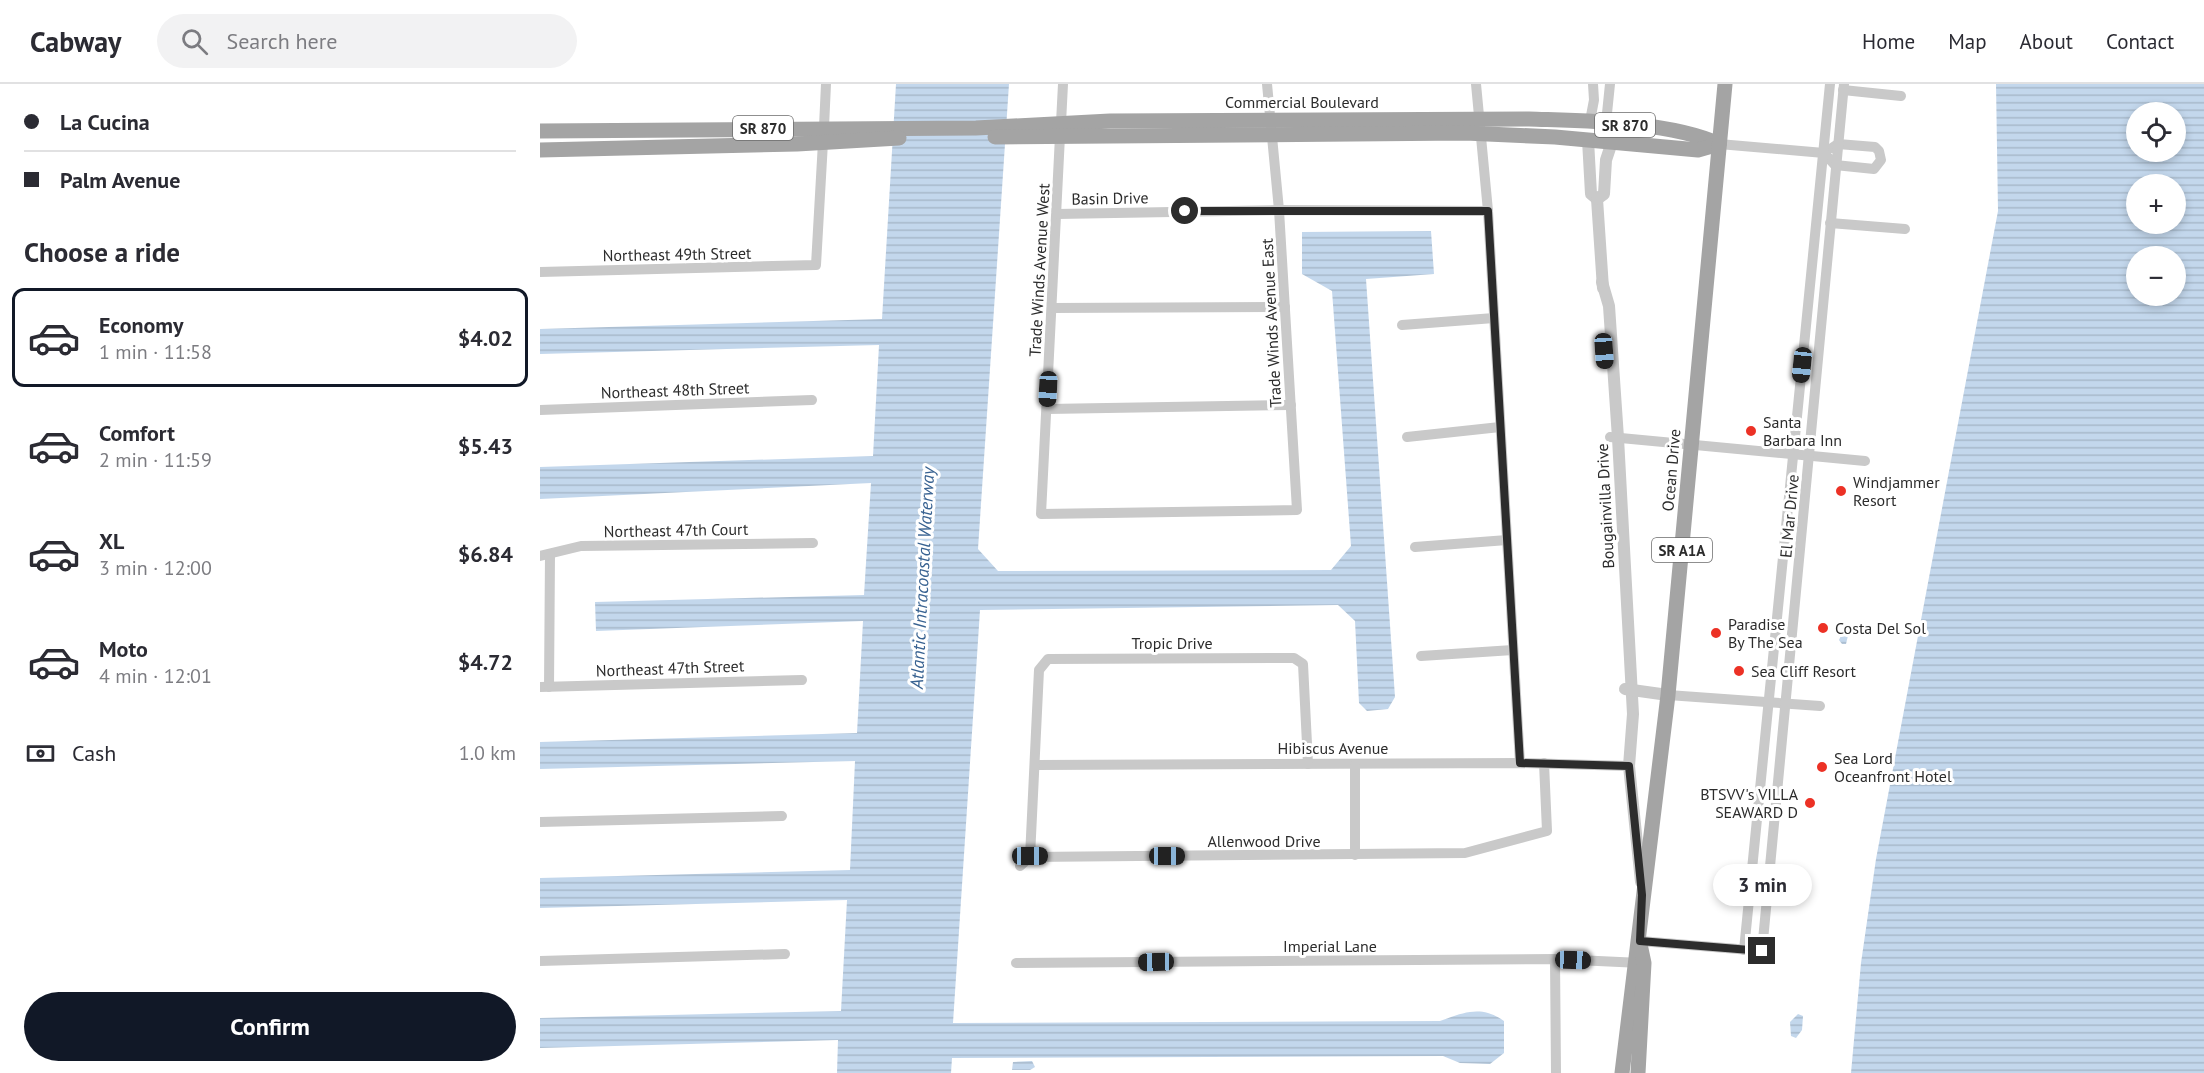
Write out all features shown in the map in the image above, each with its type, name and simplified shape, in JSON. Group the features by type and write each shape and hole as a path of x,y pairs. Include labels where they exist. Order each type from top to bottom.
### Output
{"main road":[{"name":"Ocean Drive","path":"1642,895 1668,695 1725,84"},
{"name":"Commercial Boulevard","path":"823,135 1270,127 1477,118 1606,123 1695,133 1719,144"},
{"name":"Commercial Boulevard","path":"1061,129 1078,122 1480,134 1588,140 1698,150 1719,144"},
{"path":"1588,140 1599,134 1606,123"},
{"name":"SR 870","path":"540,131 646,129 823,135"},
{"path":"630,147 632,141 646,129"},
{"path":"606,148 620,142 628,130"},
{"name":"SR 870","path":"540,150 797,144 823,135"},
{"name":"SR A1A","path":"1638,1073 1642,895"},
{"name":"SR A1A","path":"1622,1073 1639,963"}],"street":[{"path":"823,135 826,84"},
{"name":"Trade Winds Avenue West","path":"1041,514 1064,84"},
{"name":"Trade Winds Avenue East","path":"1041,514 1297,510 1279,210 1267,84"},
{"path":"1476,84 1477,118 1488,211 1520,763"},
{"name":"El Mar Drive","path":"1830,84 1744,950 1762,951 1844,87"},
{"path":"1844,87 1901,96"},
{"path":"1590,122 1593,89 1610,88 1606,123"},
{"name":"Northeast 49th Street","path":"540,272 816,265 823,135"},
{"path":"1588,140 1592,194 1597,199"},
{"name":"Bougainvilla Drive","path":"1612,142 1606,160 1604,194 1597,199 1631,666 1628,689"},
{"name":"Commercial Boulevard","path":"1719,144 1824,153"},
{"path":"1838,144 1875,147 1879,151 1881,160 1874,169 1835,165 1824,153 1838,144"},
{"name":"Basin Drive","path":"1057,214 1279,210 1488,211"},
{"path":"1830,223 1905,230"},
{"path":"1052,308 1285,307"},
{"path":"1402,325 1494,318"},
{"name":"Northeast 48th Street","path":"540,410 812,400"},
{"path":"1047,409 1291,405"},
{"path":"1407,437 1500,427"},
{"path":"1614,438 1865,461"},
{"name":"Bougainvilla Drive","path":"1614,438 1628,689 1633,714 1630,728 1629,766 1642,895"},
{"path":"1415,548 1507,540"},
{"name":"Northeast 47th Court","path":"545,555 580,546 813,543"},
{"path":"545,555 545,687"},
{"path":"1420,656 1513,650"},
{"name":"Tropic Drive","path":"1036,765 1040,670 1048,659 1259,658 1294,658 1303,664 1308,764"},
{"path":"1631,666 1652,692"},
{"name":"Northeast 47th Street","path":"545,687 802,680"},
{"path":"1628,689 1668,695 1820,706"},
{"name":"Hibiscus Avenue","path":"1036,765 1544,763 1629,766"},
{"name":"Allenwood Drive","path":"1030,856 1465,853 1547,831 1544,763"},
{"path":"1020,866 1030,856 1036,765"},
{"path":"1355,765 1355,855"},
{"path":"540,822 782,816"},
{"path":"1640,941 1744,950"},
{"path":"540,961 785,954"},
{"path":"1555,959 1556,1073"},
{"name":"Imperial Lane","path":"1016,963 1555,959 1639,963"}],"water":[{"name":"Atlantic Intracoastal Waterway","path":"896,84 1009,84 978,549 998,571 1331,570 1351,546 1332,291 1302,274 1302,232 1431,231 1434,274 1366,279 1395,697 1388,709 1367,711 1359,703 1355,621 1338,605 980,610 953,1023 1440,1021 1465,1013 1480,1012 1496,1016 1504,1021 1504,1053 1490,1064 1460,1063 1443,1056 952,1058 951,1073 837,1073 838,1040 540,1048 540,1018 841,1011 847,900 540,908 540,878 850,870 855,761 540,769 540,742 857,733 863,621 596,631 595,602 864,595 871,483 540,499 540,467 873,456 879,345 540,354 540,329 882,319"},
{"path":"1996,84 2204,84 2204,1073 1851,1073 1861,963 1876,859 1998,211"},
{"path":"1846,625 1850,627 1846,644 1842,644 1839,640"},
{"path":"1798,1014 1803,1016 1802,1030 1796,1038 1791,1036 1790,1022"},
{"path":"1032,1061 1035,1067 1030,1070 1012,1070 1013,1062"}],"place":[{"name":"Santa Barbara Inn","path":"1751,431"},
{"name":"Windjammer Resort","path":"1841,491"},
{"name":"Costa Del Sol","path":"1823,628"},
{"name":"Paradise By The Sea","path":"1716,633"},
{"name":"Sea Cliff Resort","path":"1739,671"},
{"name":"Sea Lord Oceanfront Hotel","path":"1822,767"},
{"name":"BTSVV's VILLA SEAWARD D","path":"1810,803"}],"route":[{"path":"1185,211 1488,211 1520,763 1629,766 1642,895 1640,941 1762,951"}]}
